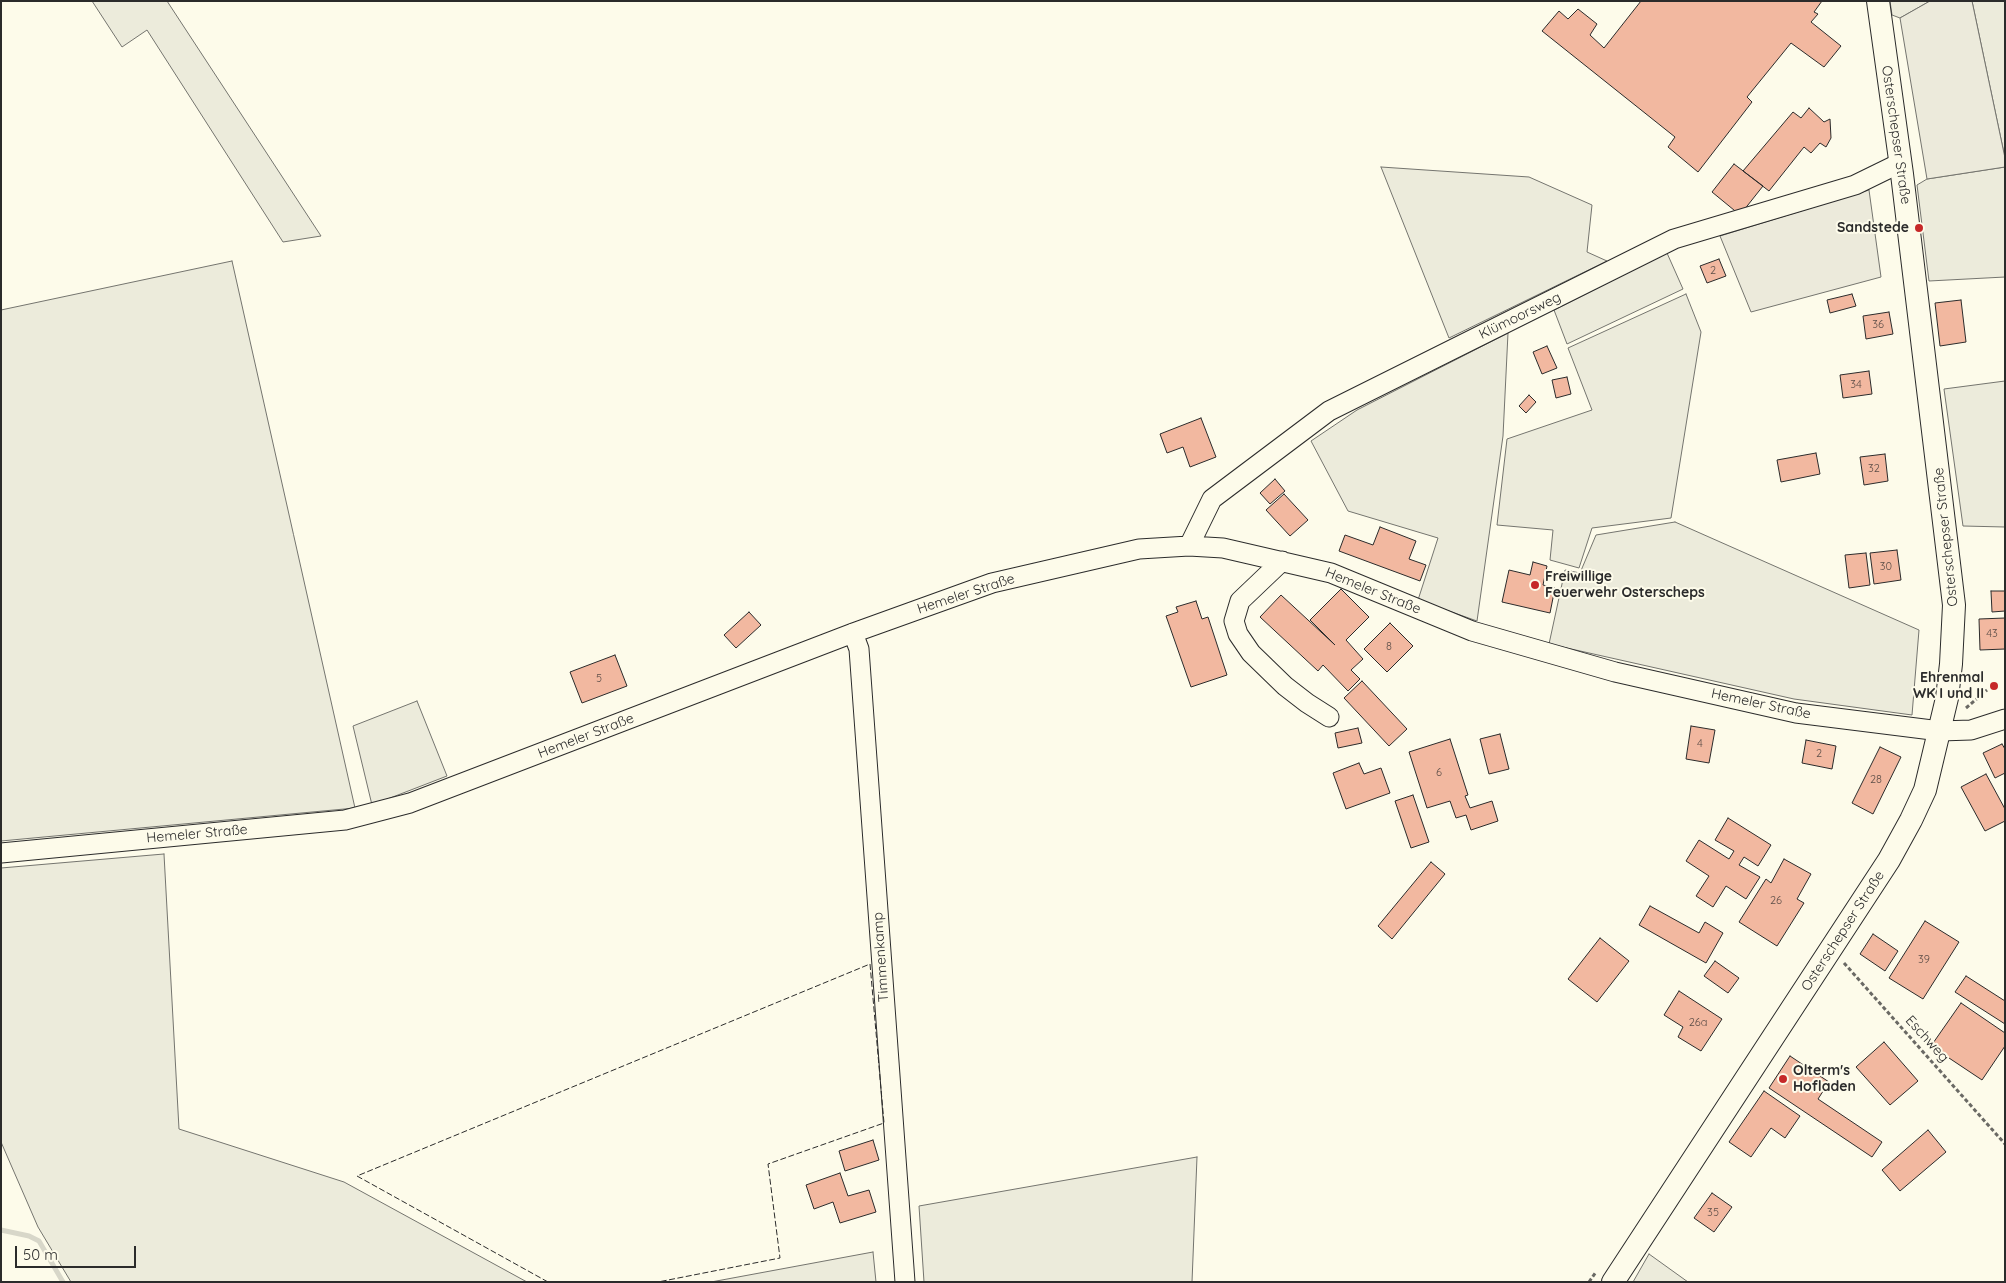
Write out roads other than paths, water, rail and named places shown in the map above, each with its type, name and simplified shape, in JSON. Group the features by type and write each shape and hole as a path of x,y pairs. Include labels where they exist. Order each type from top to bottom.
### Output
{"main road":[{"name":"Osterschepser Straße","path":"1613,1282 1832,950 1889,860 1911,820 1950,731 1947,698 1954,605 1900,163 1878,1"}],"street":[{"name":"Klümoorsweg","path":"1189,546 1212,499 1329,412 1674,239 1855,184 1900,163"},
{"name":"Hemeler Straße","path":"1,853 345,820 410,804 853,633 992,583 1138,549 1189,546 1223,548 1331,572 1472,631 1616,672 1796,713 1950,731 1971,730 2005,719"},
{"path":"1282,561 1240,602 1234,621 1238,634 1251,653 1285,686 1329,717"},
{"name":"Timmenkamp","path":"853,633 858,649 905,1282"}],"waterway":[{"path":"1,1230 29,1236 39,1241 63,1282"}],"place":[{"name":"Sandstede","path":"1919,228"},
{"name":"Freiwillige Feuerwehr Osterscheps","path":"1535,585"},
{"name":"Ehrenmal WK I und II","path":"1994,686"},
{"name":"Olterm's Hofladen","path":"1783,1079"}]}
